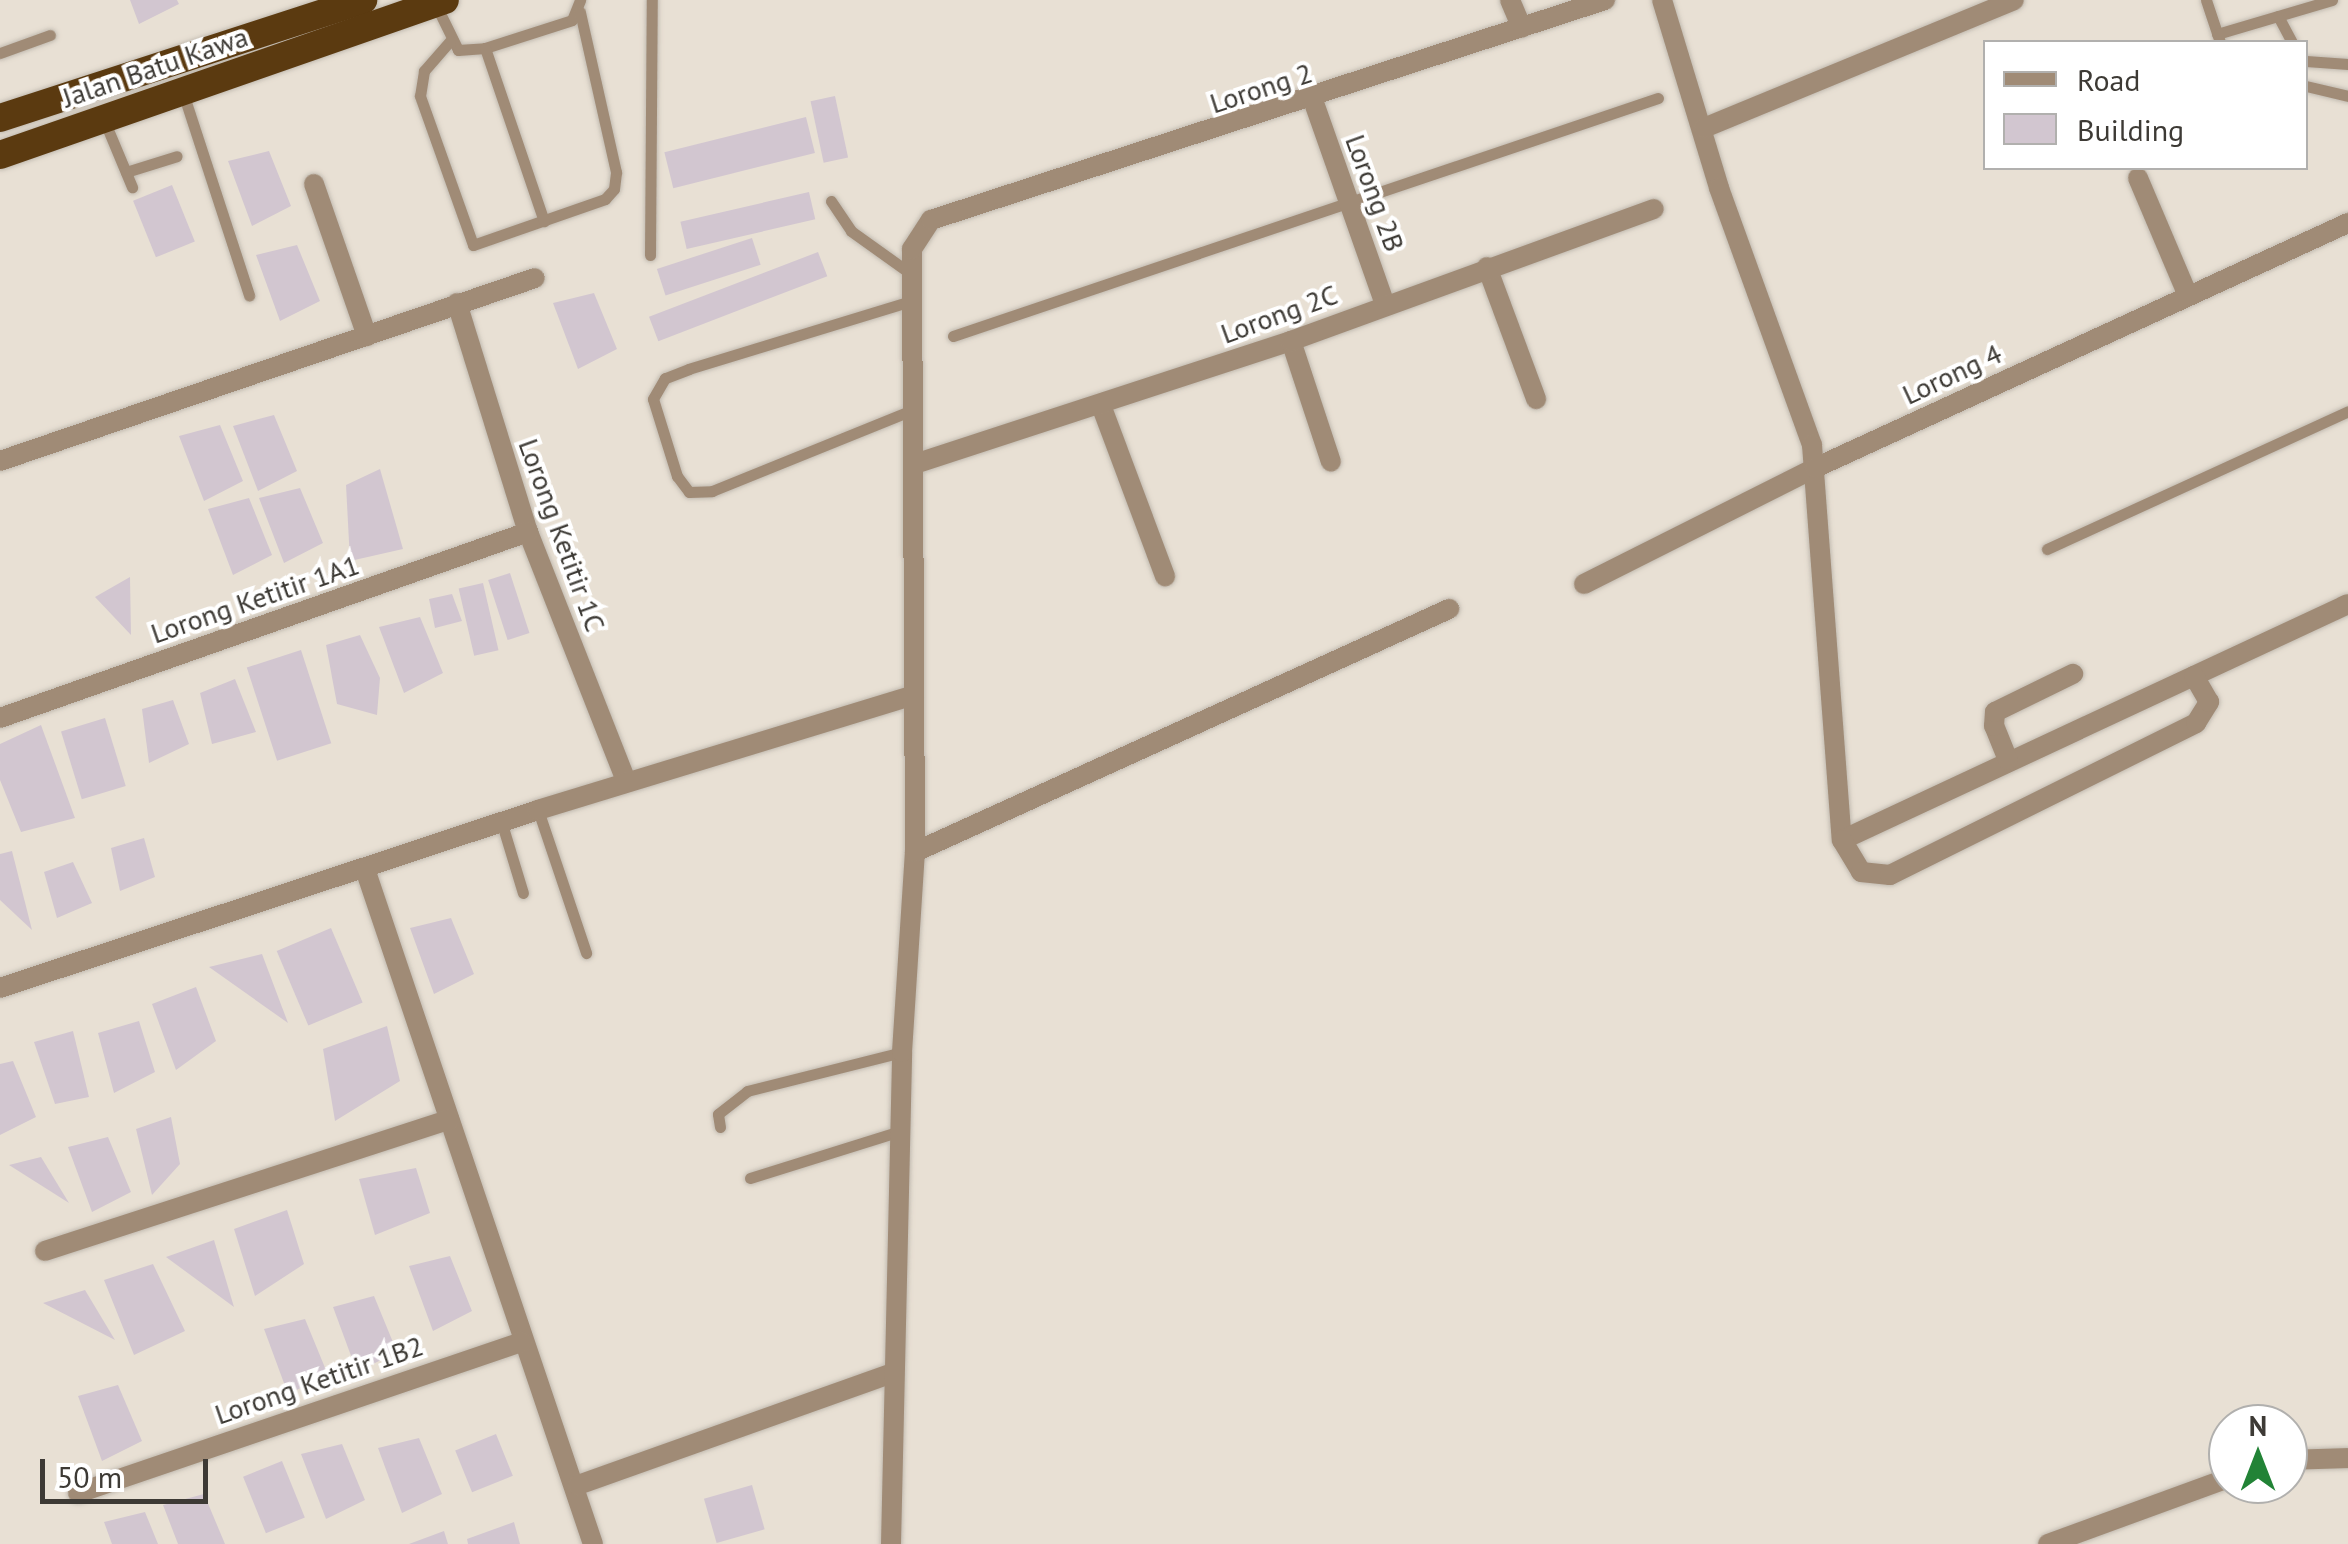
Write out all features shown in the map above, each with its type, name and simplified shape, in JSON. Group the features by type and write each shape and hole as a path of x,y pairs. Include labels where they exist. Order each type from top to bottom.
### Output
{"highway":[{"name":"Jalan Batu Kawa","path":"0,118 363,0"},
{"name":"Jalan Batu Kawa","path":"0,156 440,2"}],"street":[{"path":"1510,0 1522,28"},
{"name":"Lorong 2","path":"911,274 912,248 931,220 1313,100 1605,0"},
{"path":"1662,0 1814,468 1842,840 1861,872 1890,874 2196,723 2209,702 2194,676"},
{"path":"1704,128 2014,0"},
{"name":"Lorong 2B","path":"1313,100 1386,304"},
{"path":"2138,178 2188,296"},
{"path":"314,184 367,336"},
{"name":"Lorong 2C","path":"918,462 1290,340 1654,209"},
{"name":"Lorong 4","path":"1584,584 1814,468 2348,223"},
{"path":"1487,267 1536,399"},
{"path":"891,1544 904,1130 902,1052 916,852 913,694 918,462 911,274"},
{"path":"0,461 534,278"},
{"name":"Lorong Ketitir 1C","path":"456,303 528,532 626,782"},
{"path":"1290,340 1331,462"},
{"path":"1101,404 1165,576"},
{"name":"Lorong Ketitir 1A1","path":"0,718 528,532"},
{"path":"1842,840 2348,604"},
{"path":"916,852 1449,609"},
{"path":"2008,760 1994,726 1995,712 2073,674"},
{"path":"0,988 538,810 913,694"},
{"path":"365,869 522,1342 578,1485 594,1544"},
{"path":"45,1252 450,1120"},
{"name":"Lorong Ketitir 1B2","path":"78,1493 522,1342"},
{"path":"578,1485 894,1373"},
{"path":"2308,1459 2348,1458"},
{"path":"2048,1544 2208,1485"}],"lane":[{"path":"650,255 652,0"},
{"path":"2206,0 2219,38 2332,0"},
{"path":"440,2 450,40 458,50 485,48 580,6 616,172 614,189 604,200 473,245 420,96 424,71 450,40"},
{"path":"2278,16 2291,40"},
{"path":"0,53 50,35"},
{"path":"485,48 544,220"},
{"path":"2308,61 2348,64"},
{"path":"2308,86 2348,96"},
{"path":"183,94 249,295"},
{"path":"953,336 1349,199 1658,98"},
{"path":"104,120 132,187"},
{"path":"126,172 177,156"},
{"path":"830,201 851,231 911,274"},
{"path":"910,301 689,369 666,378 653,399 677,476 689,492 712,491 916,409"},
{"path":"2047,549 2348,411"},
{"path":"538,810 586,952"},
{"path":"502,824 523,893"},
{"path":"720,1127 718,1114 747,1091 902,1052"},
{"path":"750,1178 904,1130"}],"building":[{"path":"130,0 177,0 179,4 139,24"},
{"path":"835,96 848,158 824,163 811,101"},
{"path":"806,117 815,153 673,188 664,152"},
{"path":"269,151 291,206 252,226 228,161"},
{"path":"172,185 195,242 156,257 133,201"},
{"path":"809,192 815,219 687,249 680,222"},
{"path":"752,238 761,265 666,296 657,269"},
{"path":"297,245 320,301 280,321 256,255"},
{"path":"818,252 827,276 658,341 649,317"},
{"path":"594,293 617,349 578,369 553,303"},
{"path":"274,415 297,471 258,491 233,426"},
{"path":"220,425 243,481 204,501 179,436"},
{"path":"380,469 403,549 350,561 346,485"},
{"path":"300,488 323,543 284,563 259,498"},
{"path":"249,498 272,555 233,575 208,509"},
{"path":"510,573 529,633 508,640 488,580"},
{"path":"130,577 131,635 95,597"},
{"path":"483,583 499,650 474,656 459,589"},
{"path":"452,594 462,621 435,628 429,599"},
{"path":"420,617 443,673 404,693 379,627"},
{"path":"360,635 380,678 377,715 337,704 326,645"},
{"path":"301,650 331,743 277,761 247,668"},
{"path":"235,679 256,732 212,744 200,693"},
{"path":"173,700 189,744 149,763 142,709"},
{"path":"105,718 126,786 82,799 61,731"},
{"path":"41,725 75,818 21,832 0,780 0,744"},
{"path":"144,838 155,877 120,891 111,848"},
{"path":"12,851 32,930 0,900 0,854"},
{"path":"73,862 92,903 57,918 44,872"},
{"path":"451,918 474,974 434,994 410,928"},
{"path":"331,928 363,1003 308,1026 277,951"},
{"path":"262,954 288,1023 209,967"},
{"path":"196,987 216,1041 176,1070 152,1004"},
{"path":"139,1021 155,1072 114,1093 98,1033"},
{"path":"387,1026 400,1081 335,1121 323,1049"},
{"path":"73,1031 89,1097 55,1104 34,1042"},
{"path":"13,1061 36,1117 0,1135 0,1064"},
{"path":"171,1117 180,1164 152,1195 136,1129"},
{"path":"108,1137 131,1192 92,1212 68,1147"},
{"path":"41,1157 69,1203 9,1165"},
{"path":"416,1168 430,1213 375,1235 359,1179"},
{"path":"287,1210 304,1264 255,1296 234,1229"},
{"path":"214,1240 234,1307 166,1257"},
{"path":"450,1256 472,1311 433,1331 409,1266"},
{"path":"153,1264 185,1331 134,1355 104,1280"},
{"path":"85,1290 115,1340 43,1303"},
{"path":"374,1296 397,1352 357,1372 333,1307"},
{"path":"305,1319 328,1375 288,1394 264,1329"},
{"path":"118,1385 142,1441 102,1461 78,1396"},
{"path":"496,1434 513,1476 472,1492 455,1450"},
{"path":"419,1438 442,1494 402,1513 378,1448"},
{"path":"342,1444 365,1500 326,1519 301,1454"},
{"path":"282,1461 305,1518 266,1533 243,1477"},
{"path":"752,1485 765,1529 717,1543 704,1499"},
{"path":"204,1494 225,1544 178,1544 163,1505"},
{"path":"145,1512 158,1544 112,1544 104,1522"},
{"path":"514,1522 520,1544 468,1544 467,1539"},
{"path":"444,1531 448,1544 409,1544"}]}
